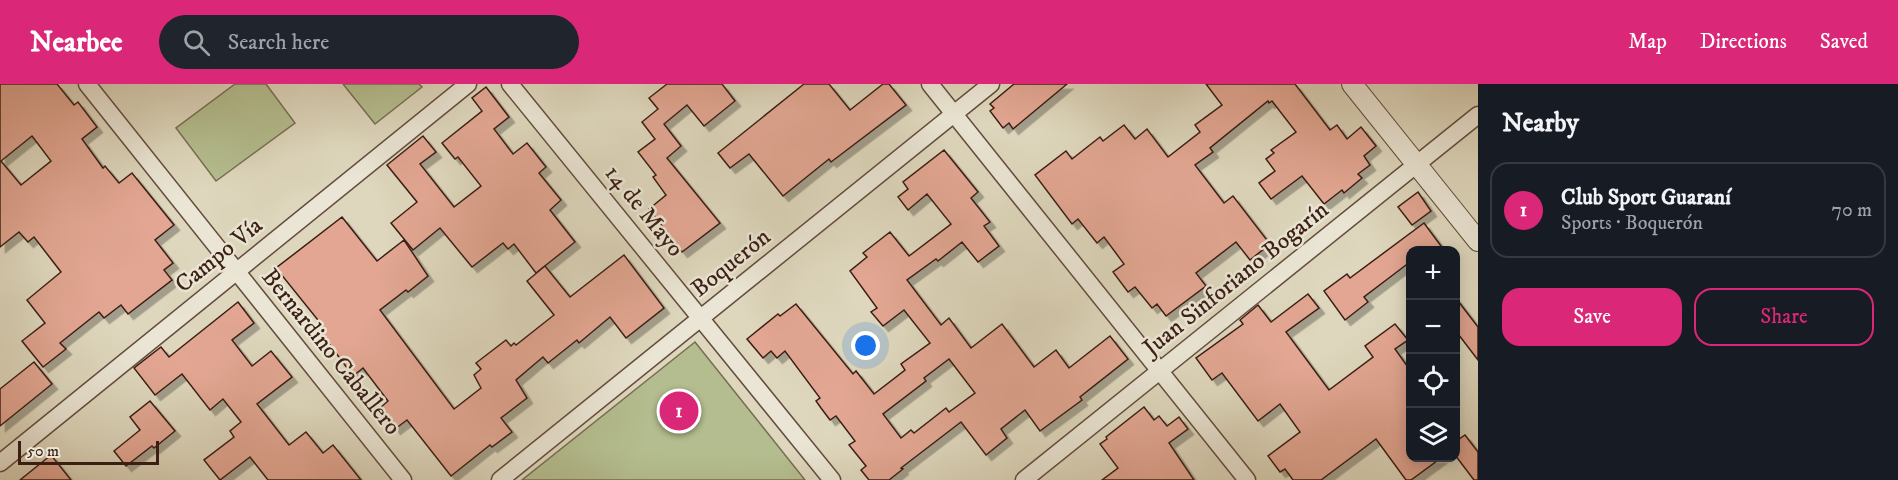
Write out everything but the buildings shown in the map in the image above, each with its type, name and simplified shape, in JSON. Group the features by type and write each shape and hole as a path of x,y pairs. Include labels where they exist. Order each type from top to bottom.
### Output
{"street":[{"name":"Bernardino Caballero","path":"87,84 403,480"},
{"name":"Campo Vía","path":"0,463 468,84"},
{"name":"14 de Mayo","path":"510,84 832,480"},
{"path":"930,84 1247,480"},
{"name":"Boquerón","path":"501,480 991,84"},
{"path":"1352,84 1478,241"},
{"name":"Juan Sinforiano Bogarín","path":"1024,480 1478,115"}],"green space":[{"path":"235,84 266,84 295,123 216,181 176,128"},
{"path":"343,84 419,84 422,87 375,124"},
{"path":"695,342 805,480 522,480"}],"place":[{"name":"Club Sport Guaraní","path":"679,411"}]}
